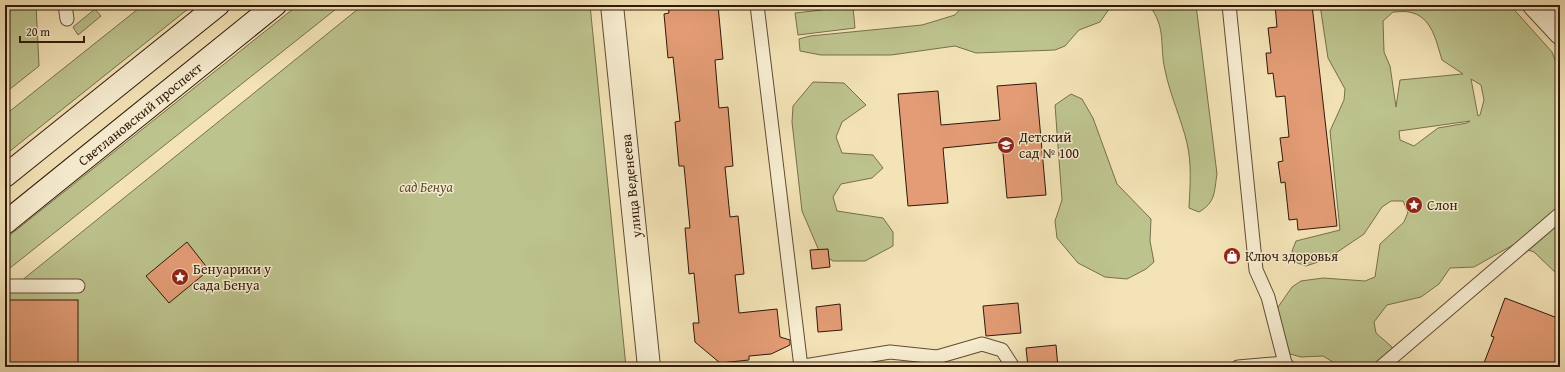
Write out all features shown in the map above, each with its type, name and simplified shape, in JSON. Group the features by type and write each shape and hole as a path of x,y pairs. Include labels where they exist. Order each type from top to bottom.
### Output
{"main road":[{"path":"5,176 218,5"},
{"name":"Светлановский проспект","path":"5,223 275,5"},
{"name":"улица Веденеева","path":"612,5 649,367"},
{"path":"1534,5 1560,33"}],"lane":[{"path":"65,5 67,19"},
{"path":"757,5 799,367 890,352 937,362 982,344 1002,350 1013,367"},
{"path":"1229,5 1256,270 1268,297 1287,365 1238,367"},
{"path":"1381,367 1560,214"},
{"path":"5,286 78,286"}],"green space":[{"path":"5,5 36,5 39,66 5,93"},
{"path":"143,5 193,5 5,155 5,115"},
{"path":"298,5 341,5 5,272 5,239"},
{"name":"сад Бенуа","path":"363,5 590,5 626,367 5,367 5,294"},
{"path":"807,5 839,5 828,10 853,7 855,28 798,35 795,13 822,10"},
{"path":"961,5 1112,5 1100,22 1079,30 1065,46 1055,50 976,53 955,46 891,55 821,55 800,51 799,39 810,36 922,25 955,15 962,7"},
{"path":"1149,5 1196,5 1217,174 1213,196 1209,204 1199,212 1189,208 1189,151 1167,79 1163,61 1162,37 1160,29 1155,14"},
{"path":"1320,5 1510,5 1552,52 1560,73 1560,275 1558,275 1534,252 1513,245 1474,267 1450,268 1439,284 1421,297 1387,305 1374,322 1376,333 1392,347 1395,357 1391,367 1333,367 1333,362 1323,356 1301,357 1290,354 1276,310 1292,287 1301,281 1323,278 1365,281 1375,277 1380,244 1404,222 1408,212 1403,201 1391,201 1382,207 1364,234 1327,259 1306,266 1295,262 1292,251 1296,241 1340,230 1330,131 1344,100 1345,89 1328,58","holes":["1393,12 1409,12 1417,14 1423,19 1432,30 1442,60 1463,74 1400,80 1396,107 1390,66 1384,52 1383,21","1471,79 1481,85 1484,100 1480,115 1478,116","1470,121 1467,123 1438,128 1414,146 1400,140 1399,131"]},
{"path":"95,9 101,16 78,35 73,27"},
{"path":"813,82 844,83 866,105 842,122 836,137 842,153 873,155 883,168 872,178 841,184 833,197 837,211 883,218 893,232 893,246 865,261 833,261 820,253 802,211 792,122 793,106"},
{"path":"1071,94 1082,99 1093,118 1117,184 1151,219 1150,241 1154,262 1146,269 1127,279 1105,277 1078,263 1057,238 1055,221 1062,200 1055,105"}],"building":[{"path":"668,5 718,5 723,59 715,60 719,108 728,107 733,166 725,167 730,217 738,216 744,274 735,275 739,313 777,309 780,337 790,340 790,345 771,354 749,356 749,360 720,363 695,342 693,323 699,323 694,273 689,274 685,228 690,228 684,166 679,166 675,122 680,121 673,57 668,58 664,14 669,13"},
{"path":"1275,5 1312,5 1337,226 1298,230 1297,219 1289,220 1285,182 1281,183 1278,162 1283,161 1280,138 1289,137 1285,96 1276,97 1273,73 1268,74 1266,53 1271,53 1268,28 1277,27"},
{"path":"1036,83 1046,195 1007,198 1002,142 943,148 948,203 908,206 898,94 938,91 941,125 1000,120 997,86"},
{"path":"187,242 209,270 169,303 146,276"},
{"path":"828,249 830,267 812,269 810,250"},
{"path":"1505,298 1560,319 1560,367 1495,367 1484,363 1494,337 1491,336"},
{"path":"5,300 78,300 78,367 5,367"},
{"path":"1018,303 1021,333 986,336 983,306"},
{"path":"840,304 842,330 818,332 816,307"},
{"path":"1056,345 1058,367 1028,367 1026,348"}],"place":[{"name":"Детский сад № 100","path":"1006,145"},
{"name":"Слон","path":"1414,205"},
{"name":"Ключ здоровья","path":"1232,256"},
{"name":"Бенуарики у сада Бенуа","path":"180,277"}]}
